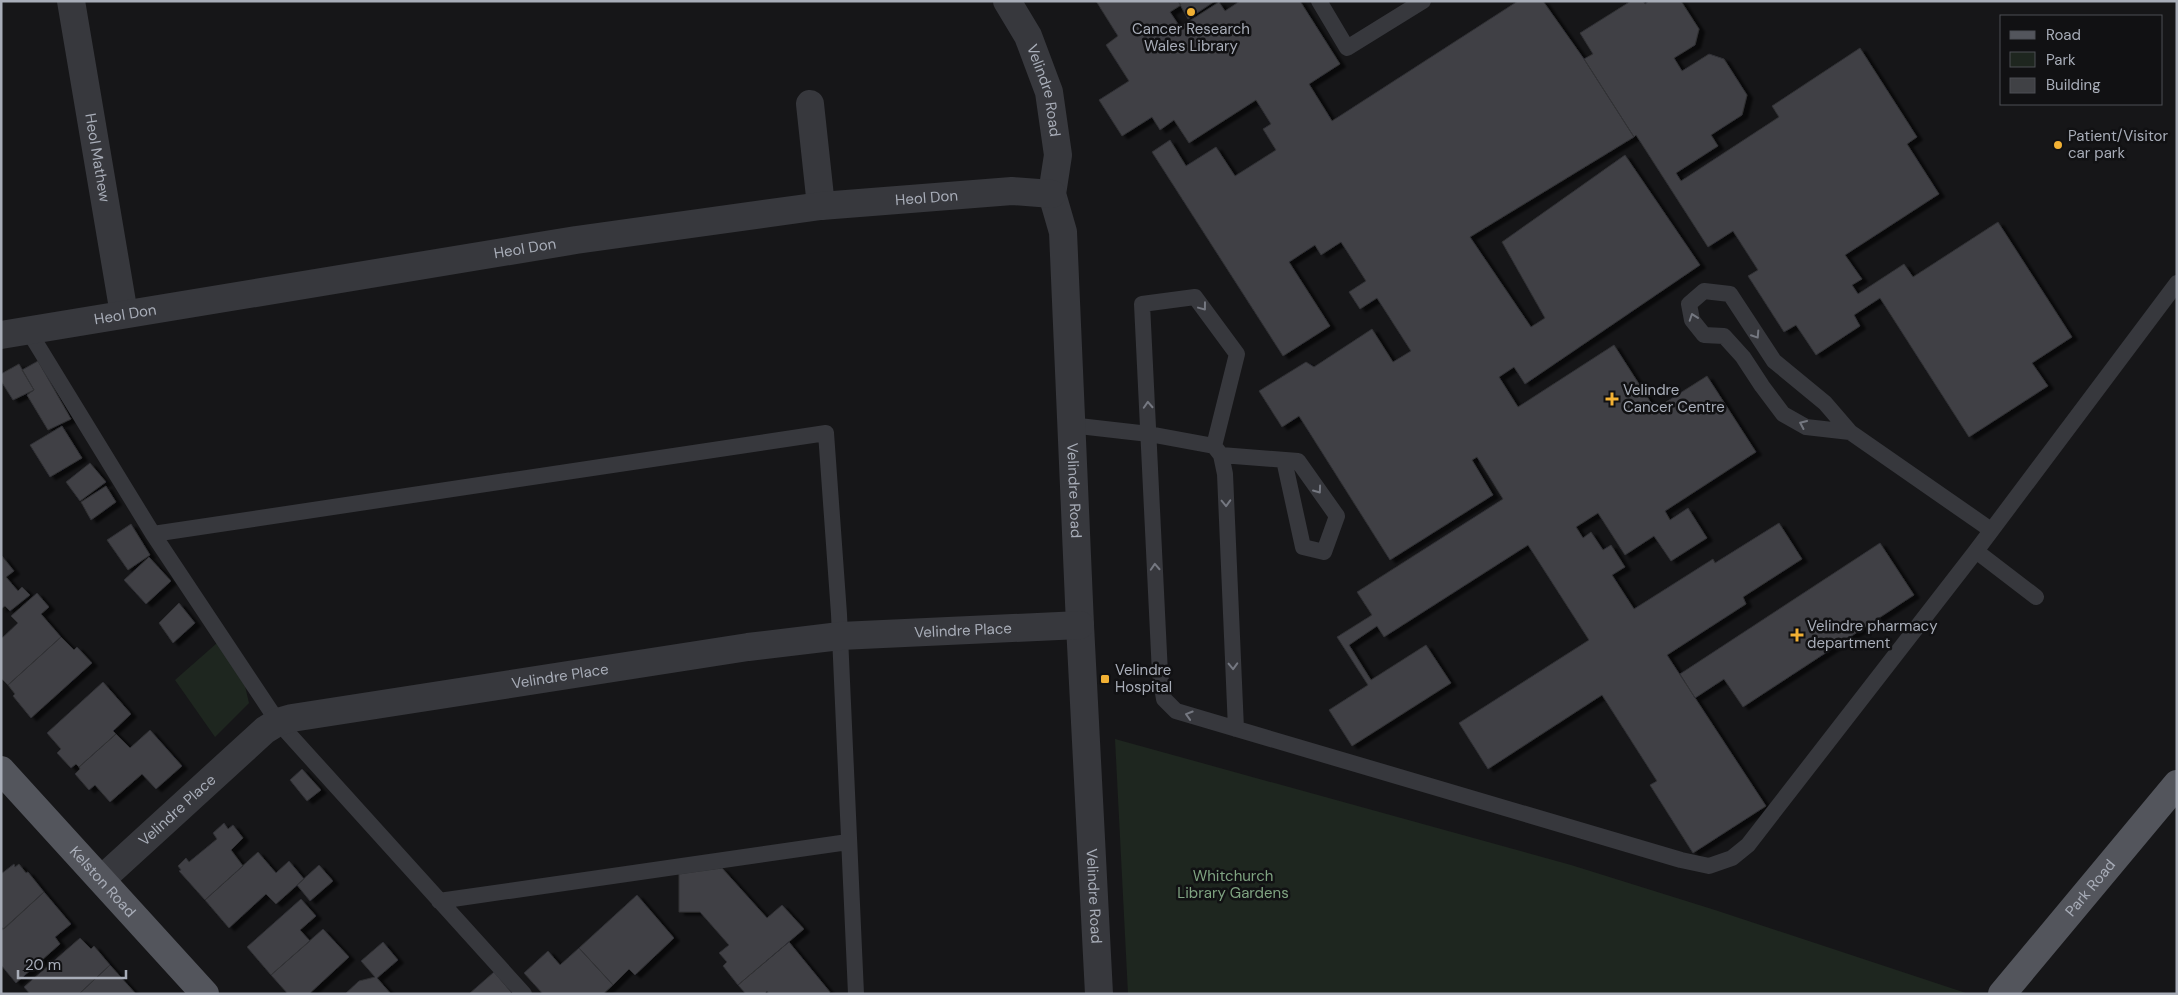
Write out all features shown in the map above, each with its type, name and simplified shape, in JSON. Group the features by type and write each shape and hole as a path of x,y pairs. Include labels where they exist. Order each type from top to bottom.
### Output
{"main road":[{"name":"Kelston Road","path":"1,770 205,994"},
{"name":"Park Road","path":"2002,994 2177,784"}],"street":[{"name":"Heol Mathew","path":"72,1 124,314"},
{"name":"Velindre Road","path":"1007,1 1028,36 1049,92 1058,155 1052,194 1063,232 1070,426 1099,994"},
{"path":"810,104 821,206"},
{"name":"Heol Don","path":"1,335 576,240 821,206 1012,191 1052,194"},
{"name":"Velindre Place","path":"102,879 265,730 278,722 292,718 738,649 840,636 1080,625"}],"lane":[{"path":"1319,1 1347,48 1424,1"},
{"path":"1236,729 1224,474 1218,451 1238,354 1195,297 1142,304 1160,674 1164,700 1176,711 1236,729 1681,860 1709,866 1732,858 1748,845 1976,551 2177,283"},
{"path":"1850,432 1806,427 1783,414 1743,357 1724,336 1704,335 1698,328 1692,320 1689,304 1704,291 1730,294 1774,361 1826,403 1850,432 1991,530"},
{"path":"28,330 153,534 278,722 524,994"},
{"path":"1070,426 1149,434 1218,451 1284,460 1298,462 1337,516 1324,552 1303,547 1284,460"},
{"path":"153,534 826,433 840,636 856,994"},
{"path":"1976,551 2036,597"},
{"path":"439,901 848,842"}],"green space":[{"path":"217,643 245,686 249,703 215,737 175,680"},
{"name":"Whitchurch Library Gardens","path":"1115,739 1571,865 1715,910 1969,994 1128,994"}],"building":[{"path":"1096,1 1178,1 1181,5 1170,12 1180,27 1219,2 1225,11 1240,1 1300,1 1340,64 1309,84 1332,121 1518,1 1543,1 1584,59 1634,137 1470,237 1531,327 1545,318 1502,242 1625,155 1700,265 1525,384 1514,367 1499,377 1518,407 1614,345 1655,409 1707,376 1756,452 1665,511 1670,520 1688,508 1707,538 1671,561 1654,536 1625,555 1598,513 1576,527 1583,538 1591,532 1603,550 1611,545 1625,567 1612,575 1634,609 1713,559 1715,563 1779,523 1802,559 1743,597 1746,604 1667,655 1766,806 1693,853 1650,785 1657,781 1602,695 1488,769 1459,723 1589,640 1528,545 1384,637 1377,626 1349,645 1371,680 1426,645 1451,683 1352,746 1329,710 1368,685 1337,637 1372,615 1357,592 1503,499 1477,457 1472,460 1493,495 1390,560 1299,416 1282,427 1259,391 1306,362 1314,367 1372,329 1393,362 1411,351 1377,298 1360,309 1349,292 1366,281 1341,242 1321,255 1315,245 1289,262 1330,326 1283,356 1152,152 1170,140 1186,166 1216,147 1235,176 1276,150 1263,129 1271,124 1256,100 1189,143 1174,120 1160,130 1152,117 1122,136 1099,100 1129,81 1106,45 1118,36"},
{"name":"Cancer Research Wales Library","path":"1178,1 1215,1 1188,19"},
{"path":"1631,1 1643,1 1645,4 1649,1 1681,1 1699,29 1695,45 1674,58 1682,71 1709,54 1724,59 1747,95 1742,115 1711,135 1718,146 1676,173 1681,181 1779,117 1772,106 1860,48 1917,137 1907,144 1939,194 1845,255 1862,279 1852,285 1858,294 1904,264 1913,277 1998,222 2072,337 2032,363 2048,386 1969,437 1880,298 1854,315 1860,326 1816,355 1796,325 1784,332 1748,276 1758,270 1733,231 1708,247 1636,135 1634,137 1584,59 1593,54 1580,33"},
{"path":"38,361 71,419 48,430 27,395 34,390 22,370"},
{"path":"19,364 34,390 13,400 1,381 1,374"},
{"path":"62,426 82,458 50,477 30,445"},
{"path":"90,463 106,482 80,501 66,482"},
{"path":"106,486 116,502 91,520 81,502"},
{"path":"131,524 150,555 128,570 107,540"},
{"name":"Velindre pharmacy department","path":"1880,543 1914,595 1743,707 1724,679 1695,698 1680,674"},
{"path":"2,556 14,571 6,577 18,591 22,587 30,595 10,611 5,606 1,609"},
{"path":"149,557 171,581 146,604 124,580"},
{"path":"37,593 49,607 41,614 61,637 8,685 1,678 1,639 18,623 11,616"},
{"path":"179,603 195,623 173,643 159,623"},
{"path":"61,637 74,650 77,647 92,663 31,718 13,696 15,694 8,685"},
{"path":"103,682 131,714 113,731 116,734 79,767 76,764 71,768 57,753 61,749 47,733"},
{"path":"150,730 182,766 156,789 142,774 110,802 95,785 89,790 75,774 80,769 79,767 116,734 130,748"},
{"path":"302,769 321,790 307,801 290,780"},
{"path":"224,823 228,829 233,825 243,838 231,850 243,866 205,900 179,871 181,870 178,866 186,858 189,862 217,839 213,833"},
{"path":"258,852 276,873 289,861 304,879 276,904 266,894 229,928 205,900"},
{"path":"14,864 15,867 19,864 26,873 28,872 44,892 4,929 1,927 1,874"},
{"path":"319,865 333,881 310,901 297,885"},
{"path":"722,868 767,918 782,905 804,929 738,985 723,966 727,962 719,953 729,945 700,912 679,912 679,874"},
{"path":"44,892 71,924 55,937 60,944 16,983 1,965 1,931"},
{"path":"637,895 674,938 635,975 629,969 613,985 579,948"},
{"path":"301,899 316,916 300,930 310,941 271,975 247,947"},
{"path":"323,929 349,957 309,994 288,994 271,975"},
{"path":"80,938 91,949 94,946 110,965 79,994 30,994 24,987"},
{"path":"383,942 398,960 377,978 391,994 345,994 359,981 375,977 361,961"},
{"path":"789,942 830,992 828,994 769,994 767,991 764,994 746,994 738,985"},
{"path":"579,948 613,985 603,994 543,994 524,973 548,951 560,965"},
{"path":"110,965 136,994 79,994"},
{"path":"494,972 511,992 509,994 469,994"}],"place":[{"name":"Cancer Research Wales Library","path":"1191,12"},
{"name":"Patient/Visitor car park","path":"2058,145"},
{"name":"Velindre Cancer Centre","path":"1612,399"},
{"name":"Velindre pharmacy department","path":"1797,635"},
{"name":"Velindre Hospital","path":"1105,679"}]}
